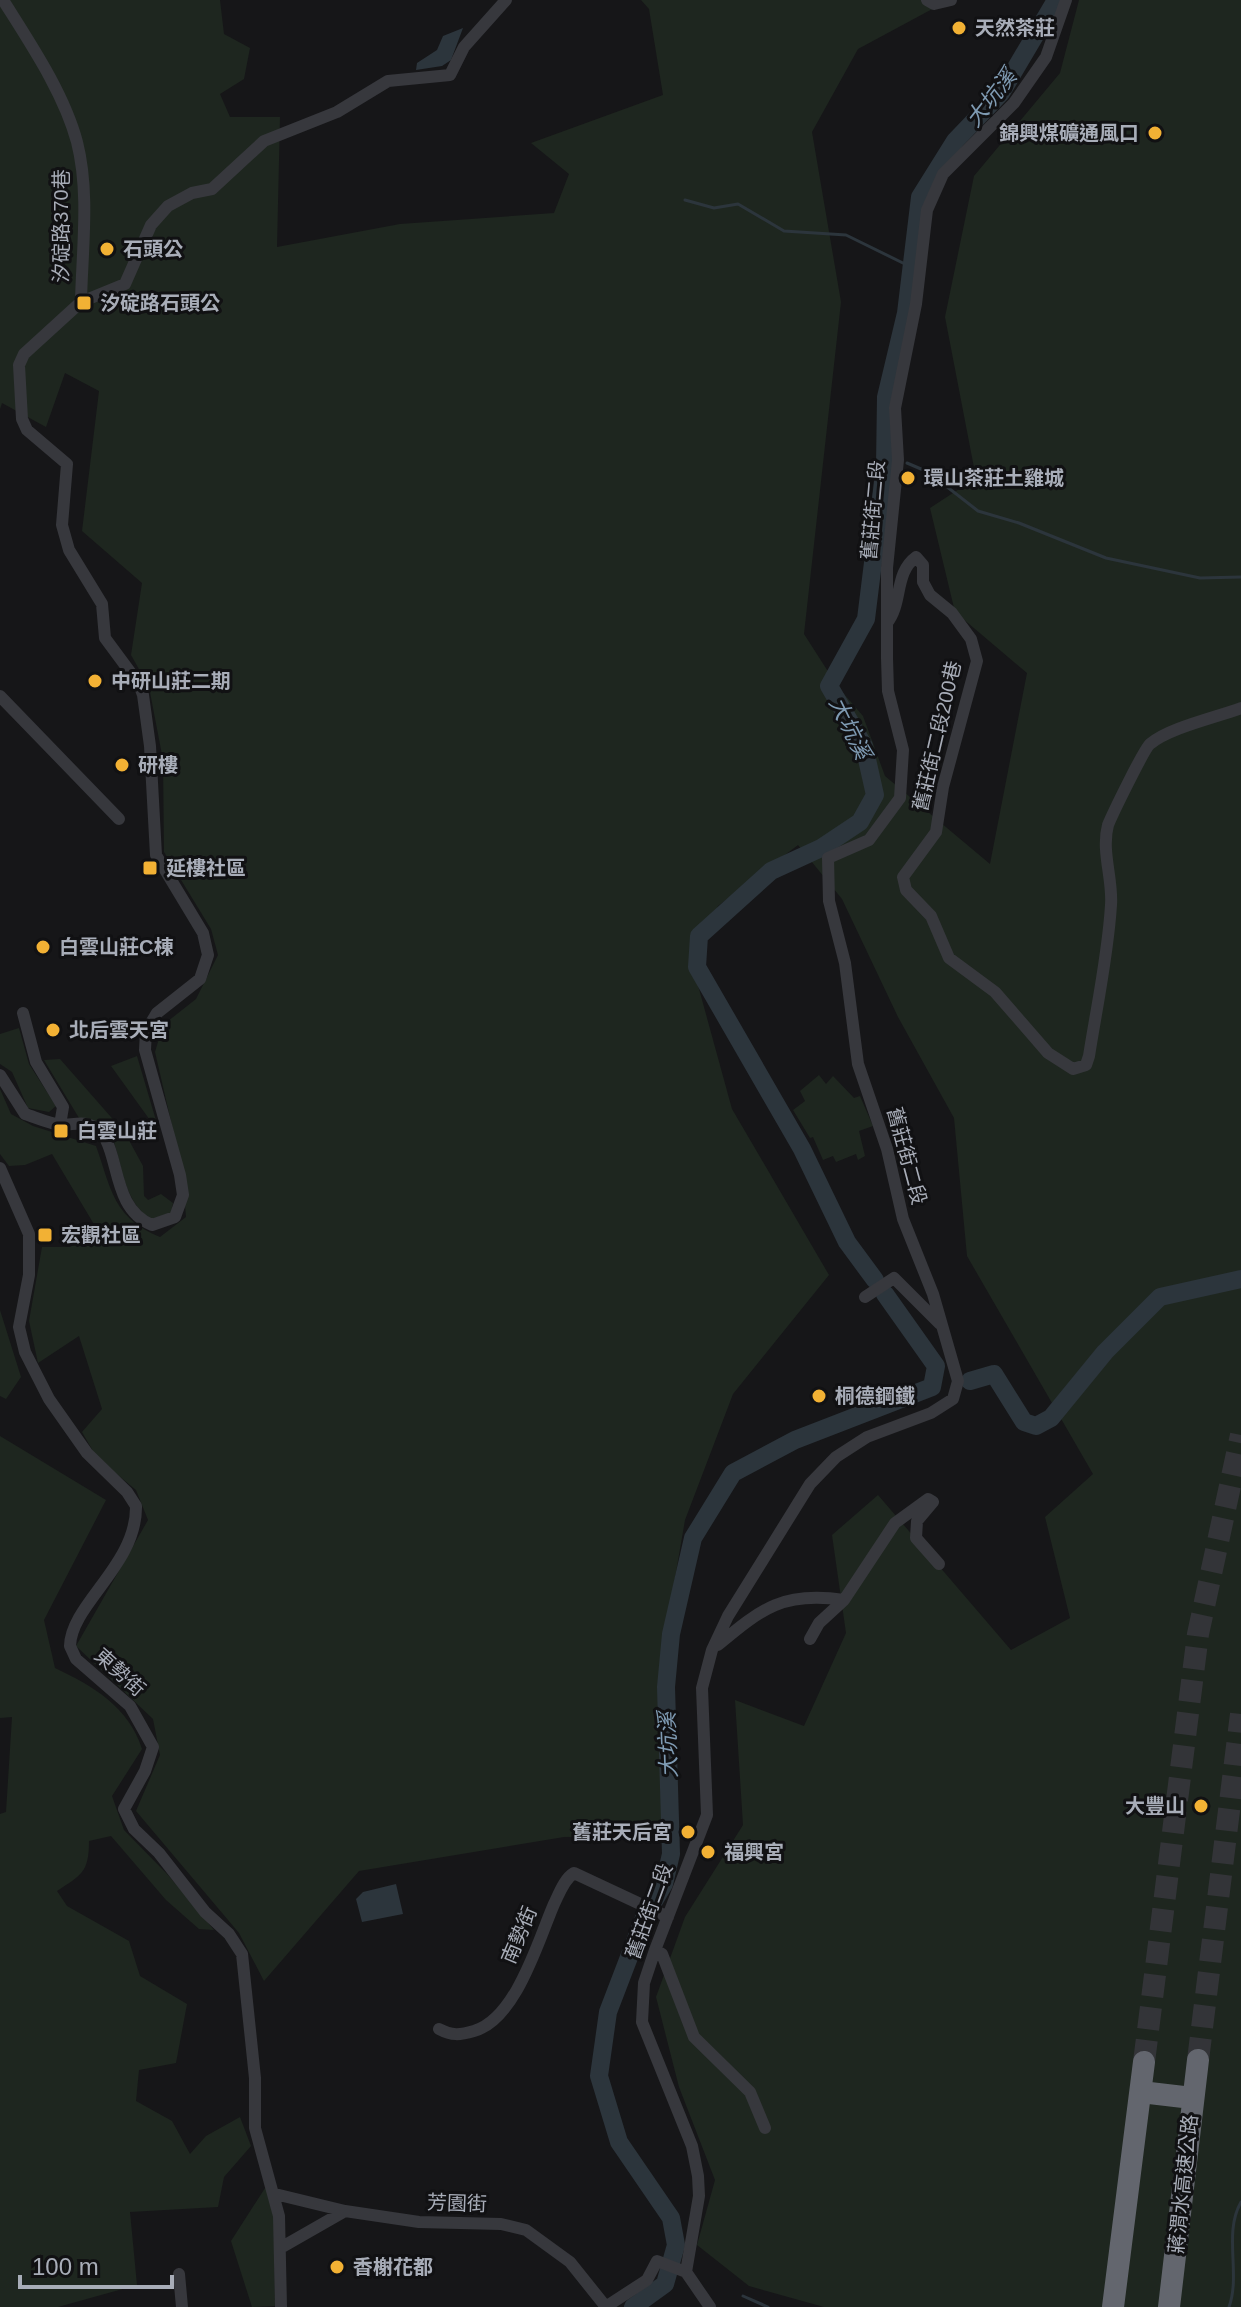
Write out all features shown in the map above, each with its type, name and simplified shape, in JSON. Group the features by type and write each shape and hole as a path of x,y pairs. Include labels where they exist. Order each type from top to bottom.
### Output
{"highway":[{"name":"蔣渭水高速公路","path":"1169,2307 1198,2060"},
{"path":"1113,2307 1144,2062"},
{"path":"1141,2092 1192,2098"}],"street":[{"name":"汐碇路370巷","path":"3,0 50,80 77,142 83,176 81,302 125,284 151,225 168,206 192,193 212,189 264,141 337,112 388,81 450,75 464,47 506,0"},
{"path":"927,0 934,4 951,0"},
{"name":"舊莊街二段","path":"682,2271 699,2196 698,2176 692,2146 642,2022 644,1983 663,1915 707,1815 701,1698 712,1650 728,1616 810,1484 836,1457 867,1437 931,1413 953,1399 958,1381 903,1219 887,1149 858,1064 845,963 826,878 828,858 869,840 900,798 903,750 888,691 887,568 898,464 895,408 916,304 927,210 943,174 1014,103 1046,57 1066,0"},
{"path":"0,1075 20,1111 60,1125 88,1123 101,1132 111,1150 123,1199 138,1219 152,1225 175,1217 183,1195 180,1175 145,1050 146,1031 157,1013 200,979 208,955 203,933 156,855 150,746 143,695 139,684 105,638 102,604 69,550 62,525 67,464 32,437 22,419 18,377 24,354 81,302"},
{"name":"舊莊街二段200巷","path":"887,623 897,612 902,574 916,557 923,565 923,582 930,595 952,613 971,639 977,661 943,787 936,832 903,877 906,890 931,916 949,958 995,992 1048,1053 1073,1069 1086,1065 1103,980 1111,905 1109,825 1131,783 1137,762 1150,744 1163,737 1241,708"},
{"path":"0,696 119,819"},
{"path":"23,1013 36,1062 63,1107 60,1125"},
{"name":"東勢街","path":"0,1168 29,1234 29,1275 19,1327 25,1352 49,1399 87,1453 127,1492 136,1506 129,1545 77,1625 70,1646 76,1659 130,1706 153,1747 145,1771 127,1798 126,1820 178,1875 205,1912 229,1934 242,1954 255,2078 255,2128 275,2194 282,2247 281,2307"},
{"path":"865,1297 894,1278 942,1327"},
{"path":"810,1639 819,1623 844,1600 895,1523 928,1499 933,1502 932,1507 917,1521 916,1538 939,1564"},
{"path":"712,1650 768,1605 809,1595 844,1600"},
{"name":"南勢街","path":"439,2029 457,2035 484,2028 514,1996 568,1876 574,1873 663,1915"},
{"path":"655,1950 662,1954 694,2037 702,2049 714,2055 750,2092 765,2128"},
{"name":"芳園街","path":"275,2194 345,2211 419,2222 501,2224 526,2230 570,2262 606,2306"},
{"path":"282,2247 345,2211"},
{"path":"606,2306 647,2280 657,2261 682,2271 710,2307"},
{"path":"179,2274 182,2307"}],"shaded area":[{"path":"0,0 220,0 224,34 250,48 244,79 220,94 230,117 280,117 277,247 400,224 554,213 569,174 531,143 663,95 649,9 641,0 949,0 858,49 812,132 841,302 804,634 838,687 863,716 885,776 990,864 1027,673 955,612 930,508 976,478 945,317 974,176 1060,73 1079,0 1241,0 1241,2307 824,2307 749,2286 697,2245 715,2180 679,2087 656,1997 685,1917 743,1825 735,1700 804,1726 846,1633 832,1535 878,1495 1011,1650 1070,1618 1045,1517 1093,1474 967,1256 954,1118 898,1017 842,899 798,845 718,906 693,967 732,1109 829,1275 733,1394 685,1520 670,1607 668,1739 674,1836 564,1837 359,1871 264,1981 239,1933 136,1811 160,1755 153,1719 76,1646 148,1520 136,1490 97,1458 82,1432 102,1409 79,1336 38,1363 29,1321 42,1247 70,1247 98,1231 52,1154 25,1165 9,1166 0,1154 0,1089 11,1114 33,1126 96,1146 111,1189 123,1211 132,1221 160,1237 186,1217 182,1169 155,1052 163,1025 196,999 218,955 211,929 164,852 163,760 149,687 131,655 142,583 82,531 99,391 65,373 46,427 2,403 0,409"},
{"path":"463,28 451,60 442,66 416,70 417,63 437,50 443,36"},
{"path":"19,1028 29,1064 56,1106 49,1112 28,1108 12,1072 0,1064 0,1034"},
{"path":"137,1056 160,1134 111,1066"},
{"path":"60,1059 125,1133 143,1166 144,1196 148,1200 161,1194 173,1203 171,1214 150,1219 135,1203 113,1139 79,1118 44,1060"},
{"path":"819,1075 826,1084 833,1076 854,1098 860,1096 873,1126 859,1131 865,1156 858,1160 856,1154 836,1162 833,1156 823,1160 813,1137 810,1138 793,1110 805,1101 800,1091"},
{"path":"0,1310 21,1377 6,1399 0,1396"},
{"path":"0,1436 106,1500 44,1620 55,1668 96,1690 119,1710 136,1734 142,1749 112,1796 124,1830 168,1875 214,1930 199,1929 166,1900 111,1836 89,1841 82,1872 57,1891 67,1906 129,1941 140,1976 187,2004 176,2063 139,2070 136,2101 172,2121 190,2154 206,2136 240,2117 251,2146 224,2177 218,2207 130,2212 137,2285 58,2307 0,2307 0,1814 6,1812 12,1717 0,1718"},
{"path":"396,1884 403,1914 362,1922 356,1899 363,1892"},
{"path":"267,2185 274,2204 275,2306 252,2307 231,2241"}],"waterway":[{"name":"大坑溪","path":"875,1280 847,1242 802,1149 697,967 699,936 771,871 821,848 860,822 875,795 864,746 829,686 866,619 885,466 886,397 906,313 920,197 955,141 1001,93 1056,0"},
{"path":"685,200 714,208 738,204 784,231 846,235 911,267"},
{"path":"907,463 928,472 978,511 1019,523 1106,558 1200,578 1241,577"},
{"name":"大坑溪","path":"885,466 889,465"},
{"path":"970,1381 994,1374 1024,1422 1036,1426 1051,1418 1105,1352 1160,1297 1241,1279"},
{"name":"大坑溪","path":"633,2307 665,2284 676,2245 671,2218 619,2142 599,2076 608,2012 644,1918 664,1884 671,1854 666,1687 671,1634 693,1538 733,1473 795,1440 932,1387 936,1366 885,1294"},
{"path":"1229,2307 1233,2281 1233,2227 1241,2202"},
{"path":"743,2296 768,2307"}],"tunnel":[{"path":"1144,2062 1198,1634 1241,1435"},
{"path":"1198,2060 1241,1714"}],"place":[{"name":"天然茶莊","path":"959,28"},
{"name":"錦興煤礦通風口","path":"1155,133"},
{"name":"石頭公","path":"107,249"},
{"name":"汐碇路石頭公","path":"84,303"},
{"name":"環山茶莊土雞城","path":"908,478"},
{"name":"中研山莊二期","path":"95,681"},
{"name":"研樓","path":"122,765"},
{"name":"延樓社區","path":"150,868"},
{"name":"白雲山莊C棟","path":"43,947"},
{"name":"北后雲天宮","path":"53,1030"},
{"name":"白雲山莊","path":"61,1131"},
{"name":"宏觀社區","path":"45,1235"},
{"name":"桐德鋼鐵","path":"819,1396"},
{"name":"大豐山","path":"1201,1806"},
{"name":"舊莊天后宮","path":"688,1832"},
{"name":"福興宮","path":"708,1852"},
{"name":"香榭花都","path":"337,2267"}]}
